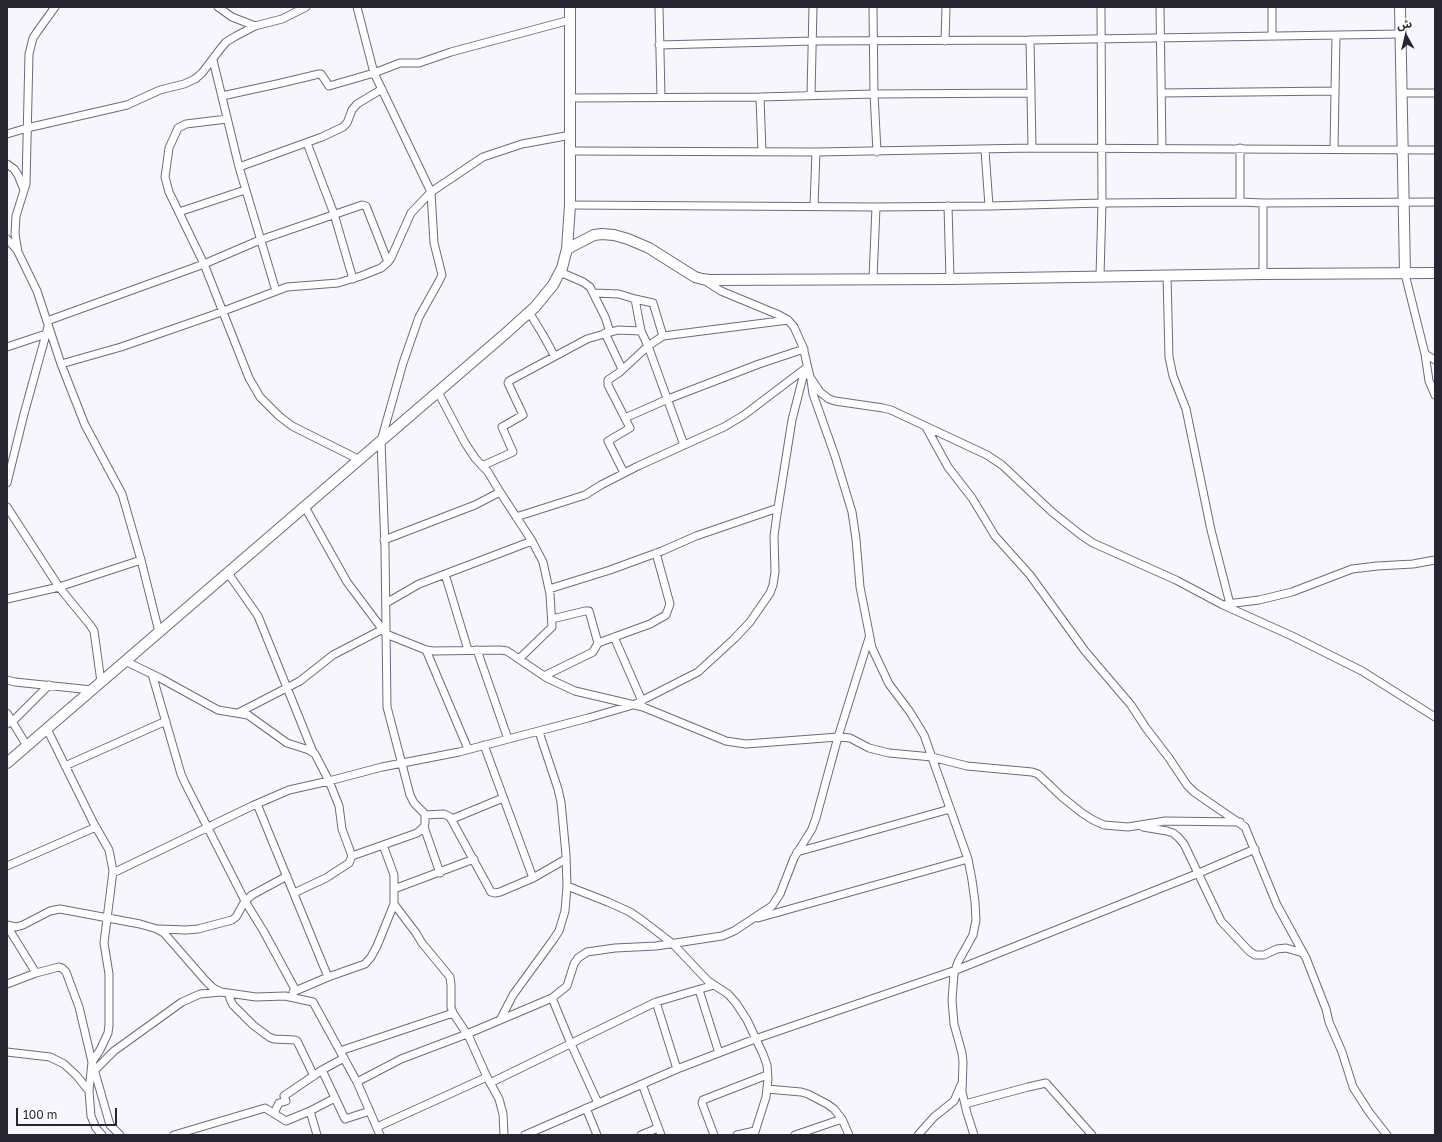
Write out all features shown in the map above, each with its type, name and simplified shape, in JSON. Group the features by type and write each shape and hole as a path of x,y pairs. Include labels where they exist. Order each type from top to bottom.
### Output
{"street":[{"path":"18,252 15,224 25,191 29,54 31,44 37,32 55,7"},
{"path":"218,7 232,18 255,26"},
{"path":"7,134 127,105 160,90 184,84 199,76 226,42 255,26 282,19 306,7"},
{"path":"357,7 374,73 431,192 433,236 442,275 419,317 403,363 381,441 386,603 384,631 388,707 401,764 412,799 425,815 424,827 440,873"},
{"path":"7,763 360,460 528,312 545,295 560,272 567,249 570,205 571,151 570,7"},
{"path":"659,7 661,97"},
{"path":"811,95 813,7"},
{"path":"873,7 874,94 877,152"},
{"path":"945,41 946,7"},
{"path":"1100,276 1102,203 1101,7"},
{"path":"1160,7 1162,149"},
{"path":"1272,7 1272,36"},
{"path":"1400,7 1405,274 1425,354 1429,381 1435,395"},
{"path":"222,96 319,74 321,74 329,86 374,73 400,63 419,62 570,20"},
{"path":"659,45 813,41 1160,39 1401,34"},
{"path":"1334,149 1336,36"},
{"path":"1030,40 1032,148"},
{"path":"213,60 245,190 276,291"},
{"path":"239,167 307,143 343,127 347,123 352,110 357,104 382,89"},
{"path":"1161,92 1335,91"},
{"path":"571,98 1031,93"},
{"path":"1402,94 1435,93"},
{"path":"760,97 762,152"},
{"path":"227,119 186,124 178,128 169,148 165,177 169,192 204,264 249,378 260,397 278,416 292,426 360,460"},
{"path":"61,364 121,347 222,312 276,291 295,286 325,284 353,279 381,268 388,262 398,244 411,213 431,192 483,157 522,144 571,135"},
{"path":"307,143 334,214 353,279"},
{"path":"571,151 877,152 1032,148 1435,150"},
{"path":"1240,148 1240,202"},
{"path":"986,150 989,206"},
{"path":"814,206 816,152"},
{"path":"7,164 14,169 18,175 25,191"},
{"path":"179,212 245,190"},
{"path":"570,205 876,207 1102,203 1435,202"},
{"path":"1263,203 1263,274"},
{"path":"7,347 47,327 260,240 360,206 366,205 388,262"},
{"path":"948,206 950,279"},
{"path":"873,279 876,207"},
{"path":"567,249 594,236 602,234 614,235 649,248 695,277 702,279 950,279 1167,275 1435,273"},
{"path":"7,239 18,252 37,291 47,327 89,434 119,485 141,560 159,632"},
{"path":"560,272 588,284 594,293 606,317 607,333 622,370"},
{"path":"1167,275 1169,357 1186,409 1227,604"},
{"path":"702,279 721,291 788,320 794,327 804,349 806,368 810,377 820,392 829,399 883,408 910,418 926,427 978,450 996,460 1052,512 1080,535 1090,541 1102,548 1227,604 1362,671 1435,717"},
{"path":"594,293 619,294 654,304 663,336"},
{"path":"635,299 641,331 668,399 684,445"},
{"path":"528,312 554,355"},
{"path":"624,473 608,441 630,428 607,382 610,379 648,346 663,336 788,320"},
{"path":"7,483 47,327"},
{"path":"482,466 513,452 502,427 523,415 508,381 581,341 620,330 641,331"},
{"path":"625,418 668,399 759,364 804,349"},
{"path":"1425,354 1435,360"},
{"path":"516,517 578,498 624,473 724,427 744,415 806,368"},
{"path":"113,873 293,788 539,732 633,705 698,672 750,622 770,593 773,585 775,572 774,536 778,508 792,420 806,368"},
{"path":"810,377 813,394 835,456 852,512 860,587 872,648 887,680 921,730 968,859 975,902 976,920 973,935 958,962 952,984 952,1000 954,1024 963,1062 962,1092 974,1135"},
{"path":"438,392 465,443 488,472 532,541 543,562 549,589 552,628 519,658"},
{"path":"926,427 948,467 972,498 995,536 1030,576 1085,651 1131,704 1146,728 1187,785 1194,792 1240,822 1245,827 1277,905 1303,953 1326,1009 1329,1022 1342,1052 1353,1087 1369,1112 1387,1135"},
{"path":"384,540 475,505 500,492"},
{"path":"7,507 59,587 94,631 100,682"},
{"path":"305,507 348,582 384,631 426,650 507,651 544,676 583,694 643,707 715,737 736,743 746,744 850,738 877,751 932,757 967,766 1032,772 1038,774 1062,797 1093,820 1112,826 1136,827 1173,833 1184,844 1221,921 1249,951 1255,955 1264,955 1277,949 1286,948 1303,953"},
{"path":"549,589 610,570 696,536 778,508"},
{"path":"386,603 419,584 532,541"},
{"path":"544,676 593,652 598,643 655,622 666,615 670,604 656,553"},
{"path":"7,599 59,587 141,560"},
{"path":"1227,604 1259,600 1292,592 1352,569 1417,564 1435,560"},
{"path":"228,573 258,616 313,752 329,781 338,806 342,829 352,856 349,864 326,878 294,893"},
{"path":"445,574 468,650"},
{"path":"552,619 589,611 598,643"},
{"path":"238,712 305,678 333,655 384,631"},
{"path":"357,1082 401,1059 467,1034 552,998 567,986 574,964 578,958 587,952 594,950 673,944 722,936 734,931 772,906 776,901 797,852 812,829 816,818 838,738 870,636"},
{"path":"614,638 642,701"},
{"path":"426,650 468,749"},
{"path":"477,650 508,739"},
{"path":"125,661 218,710 238,712 252,718 287,743 313,752"},
{"path":"152,674 181,774 245,901 264,932 296,991"},
{"path":"7,680 92,690"},
{"path":"10,723 49,685"},
{"path":"7,714 10,723 27,746"},
{"path":"65,766 166,721"},
{"path":"47,729 109,850 113,873 104,943 109,974 109,1025 108,1032 100,1050 92,1062 89,1090 91,1116 96,1128 102,1135"},
{"path":"500,1020 513,995 559,931 565,911 567,886 566,859 559,795 539,732"},
{"path":"484,745 533,878"},
{"path":"452,819 503,798"},
{"path":"257,804 328,977"},
{"path":"797,852 950,809"},
{"path":"425,815 444,814 452,819 491,892 500,892 533,878 566,859"},
{"path":"1136,827 1166,821 1240,822"},
{"path":"7,866 96,827"},
{"path":"352,856 417,833 424,827"},
{"path":"286,996 328,977 365,964 371,957 394,904 394,875 383,845"},
{"path":"525,1135 676,1069 755,1039 956,970 1255,849"},
{"path":"394,889 474,859"},
{"path":"753,919 968,859"},
{"path":"157,929 192,929 224,923 236,917 245,901 252,895 286,876"},
{"path":"567,886 630,912 643,921 673,944 714,985 728,994 745,1016 767,1065 767,1089 765,1103 755,1133 737,1135"},
{"path":"394,904 422,943 450,977 451,1007 453,1013 467,1034 499,1100 502,1108 504,1135"},
{"path":"7,925 16,927 24,925 50,911 60,909 140,924 157,929 164,933 172,941 208,984 225,993 233,1005 253,1025 274,1039 295,1040 314,1076"},
{"path":"7,925 36,973"},
{"path":"7,984 36,973 59,967 66,972 79,1008 92,1062 110,1124 120,1135"},
{"path":"377,1126 571,1044 656,1002 714,985"},
{"path":"699,990 719,1053"},
{"path":"95,1070 114,1051 182,1002 200,994 225,993 256,997 286,996 313,1002 357,1082 380,1135"},
{"path":"552,998 598,1103"},
{"path":"656,1002 676,1069"},
{"path":"274,1113 279,1103 285,1101 284,1096 314,1076 342,1054 453,1013"},
{"path":"7,1052 50,1057 64,1064 89,1090"},
{"path":"322,1070 345,1119 370,1111"},
{"path":"714,1135 702,1103 703,1100 767,1075"},
{"path":"918,1135 934,1117 954,1101 962,1081"},
{"path":"965,1104 1028,1086 1046,1083 1092,1135"},
{"path":"641,1135 660,1132 642,1084"},
{"path":"767,1089 808,1094 830,1107 842,1119 849,1135"},
{"path":"174,1135 265,1108 286,1121 310,1112 335,1098"},
{"path":"586,1108 597,1135"},
{"path":"310,1112 317,1135"},
{"path":"795,1135 842,1119"}]}
